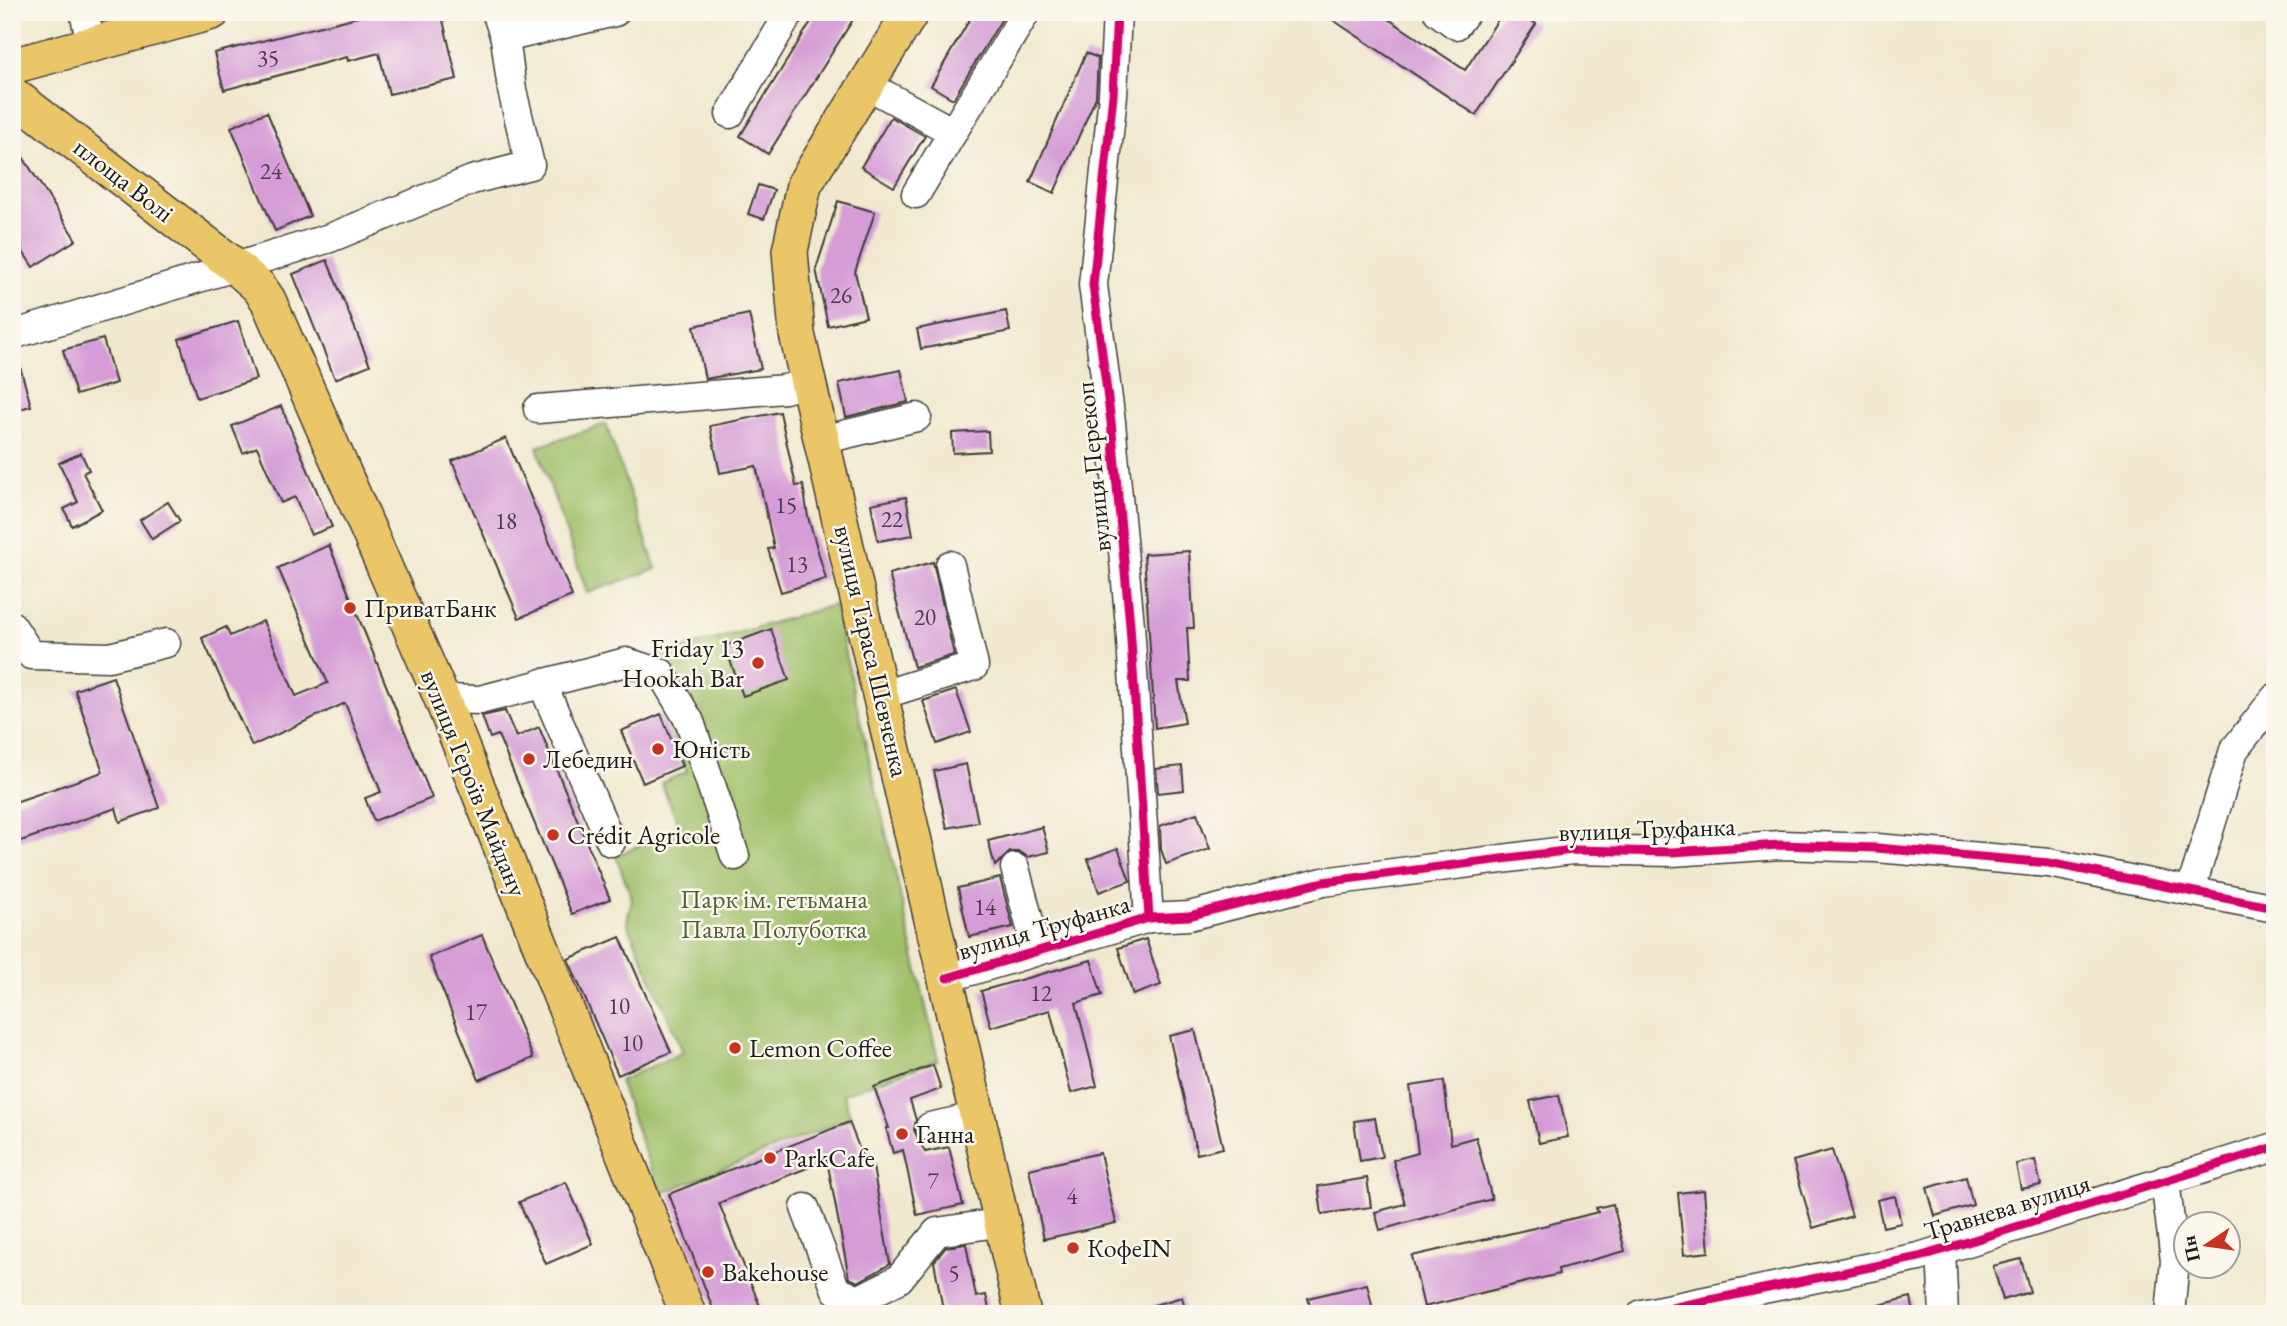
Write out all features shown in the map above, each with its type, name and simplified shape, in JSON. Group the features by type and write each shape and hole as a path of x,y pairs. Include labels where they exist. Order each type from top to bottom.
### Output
{"main road":[{"path":"12,66 87,28 212,12"},
{"name":"вулиця Тараса Шевченка","path":"911,12 804,185 790,251 797,334 1023,1314"},
{"name":"площа Волі","path":"12,94 235,267"},
{"name":"вулиця Героїв Майдану","path":"235,267 259,287 268,300 442,699 688,1314"}],"street":[{"path":"12,335 330,238 472,180 530,165 500,25 615,12"},
{"path":"730,114 790,12"},
{"path":"916,194 1026,12"},
{"name":"вулиця Перекоп","path":"1117,12 1113,95 1093,285 1111,422 1130,625 1149,918"},
{"path":"1438,12 1456,25 1466,12"},
{"path":"867,85 953,132"},
{"path":"538,409 773,390 808,382"},
{"path":"822,440 917,417"},
{"path":"882,695 974,666 950,565"},
{"path":"12,626 31,656 109,657 166,643"},
{"path":"442,699 480,700 626,662 662,673 690,722 735,856"},
{"path":"542,683 611,842"},
{"path":"2191,889 2234,750 2275,698"},
{"name":"вулиця Труфанка","path":"947,978 1149,918 1189,916 1323,883 1572,850 1672,852 1780,845 1877,848 2049,863 2191,889 2275,908"},
{"path":"1015,868 1037,951"},
{"path":"930,1127 978,1116"},
{"name":"Травнева вулиця","path":"1642,1314 1748,1294 1941,1250 2275,1147"},
{"path":"2165,1180 2175,1261 2170,1314"},
{"path":"805,1208 836,1290 855,1307 899,1279 937,1232 1003,1222"},
{"path":"1941,1250 1944,1314"}],"green space":[{"path":"606,424 656,569 587,593 537,447"},
{"name":"Парк ім. гетьмана Павла Полуботка","path":"834,605 938,1060 843,1094 851,1118 660,1194 619,1081 683,1052 627,922 632,899 616,856 680,827 661,783 687,772 644,660"}],"building":[{"path":"377,12 441,12 457,79 389,94 379,53 348,61 347,57 224,90 214,53"},
{"path":"817,12 845,12 854,18 768,154 740,136"},
{"path":"974,12 1006,12 953,99 931,86"},
{"path":"1321,12 1378,12 1465,70 1503,12 1519,12 1536,24 1476,115"},
{"path":"1086,53 1098,58 1096,97 1054,193 1030,182"},
{"path":"267,112 310,216 275,231 231,127"},
{"path":"891,117 925,136 894,187 861,167"},
{"path":"12,140 76,240 33,267 12,235"},
{"path":"758,185 774,190 764,219 748,214"},
{"path":"838,201 875,212 855,272 866,317 828,326 816,269"},
{"path":"327,260 370,365 335,379 293,274"},
{"path":"1006,311 1010,331 921,349 917,329"},
{"path":"749,314 761,369 705,379 694,326"},
{"path":"238,321 256,379 197,398 179,339"},
{"path":"103,339 116,383 76,395 63,350"},
{"path":"12,356 17,356 31,406 12,411"},
{"path":"901,370 908,402 846,417 839,383"},
{"path":"281,406 332,527 311,535 295,497 281,503 257,447 243,453 232,426"},
{"path":"780,412 796,486 803,485 808,517 826,579 781,592 768,549 774,548 756,466 720,473 710,426"},
{"path":"988,431 989,451 953,453 952,433"},
{"path":"506,438 572,596 519,618 452,461"},
{"path":"81,453 89,470 83,473 102,510 72,526 64,509 78,502 59,463"},
{"path":"906,497 913,535 878,541 871,504"},
{"path":"168,502 180,521 152,539 140,520"},
{"path":"329,545 432,798 374,821 365,798 381,792 345,703 252,746 202,638 226,627 230,636 263,621 296,696 328,683 278,568"},
{"path":"1189,551 1194,628 1187,628 1190,681 1178,681 1185,723 1155,728 1144,554"},
{"path":"933,562 954,655 914,667 889,574"},
{"path":"771,629 789,680 743,696 725,646"},
{"path":"113,677 159,808 120,822 116,808 12,844 12,803 103,772 75,690"},
{"path":"956,690 971,732 937,744 923,701"},
{"path":"505,711 516,737 539,727 610,899 572,914 498,735 490,738 482,716"},
{"path":"661,714 682,766 643,783 621,731"},
{"path":"966,764 978,822 947,828 934,771"},
{"path":"1182,766 1184,790 1158,793 1156,769"},
{"path":"1197,813 1210,849 1166,864 1161,849 1160,826"},
{"path":"1042,827 1049,852 1028,857 1020,852 1010,852 995,866 988,841"},
{"path":"1118,848 1130,881 1099,892 1088,859"},
{"path":"1000,878 1013,927 969,937 958,888"},
{"path":"482,935 533,1058 479,1080 429,957"},
{"path":"620,937 671,1052 618,1075 568,959"},
{"path":"1146,939 1161,985 1133,995 1118,948"},
{"path":"1091,960 1102,995 1076,1003 1097,1086 1071,1093 1050,1010 991,1027 981,991"},
{"path":"1195,1030 1223,1148 1197,1154 1169,1036"},
{"path":"933,1065 941,1089 910,1100 916,1120 914,1130 925,1152 949,1147 963,1205 917,1215 903,1150 893,1153 886,1128 889,1128 874,1087"},
{"path":"1444,1081 1451,1144 1476,1137 1492,1199 1380,1230 1375,1212 1405,1204 1393,1160 1418,1153 1410,1086"},
{"path":"1559,1095 1568,1137 1539,1143 1530,1101"},
{"path":"1375,1118 1382,1157 1360,1161 1354,1121"},
{"path":"849,1122 867,1168 873,1167 890,1264 858,1282 849,1278 827,1160 719,1203 763,1314 715,1314 669,1194"},
{"path":"1832,1150 1852,1216 1813,1228 1793,1161"},
{"path":"1100,1153 1116,1223 1044,1239 1029,1169"},
{"path":"2035,1160 2041,1185 2021,1189 2016,1164"},
{"path":"1966,1177 1973,1205 1935,1216 1927,1188"},
{"path":"1367,1178 1371,1207 1322,1214 1318,1186"},
{"path":"566,1182 593,1244 546,1264 519,1202"},
{"path":"1704,1190 1709,1252 1684,1255 1678,1193"},
{"path":"1895,1196 1901,1223 1883,1227 1877,1200"},
{"path":"1613,1204 1625,1251 1558,1269 1559,1274 1424,1307 1412,1256 1598,1212 1596,1208"},
{"path":"966,1244 976,1297 986,1295 990,1314 944,1314 934,1262 946,1247"},
{"path":"2021,1259 2030,1292 2003,1300 1993,1266"},
{"path":"1367,1284 1374,1314 1312,1314 1308,1298"},
{"path":"1182,1297 1187,1314 1141,1314 1140,1309"},
{"path":"1911,1297 1914,1314 1867,1314 1867,1308"}],"cycle path":[{"path":"1117,12 1113,95 1093,285 1111,422 1130,625 1149,918"},
{"path":"947,978 1149,918 1189,916 1323,882 1572,850 1672,852 1780,845 1877,848 2049,863 2275,908"},
{"path":"1642,1314 1919,1257 2275,1147"}],"place":[{"name":"ПриватБанк","path":"350,608"},
{"name":"Friday 13 Hookah Bar","path":"758,663"},
{"name":"Юність","path":"658,749"},
{"name":"Лебедин","path":"529,759"},
{"name":"Crédit Agricole","path":"553,835"},
{"name":"Lemon Coffee","path":"735,1048"},
{"name":"Ганна","path":"902,1134"},
{"name":"ParkCafe","path":"770,1158"},
{"name":"КофеIN","path":"1073,1248"},
{"name":"Bakehouse","path":"708,1272"}]}
